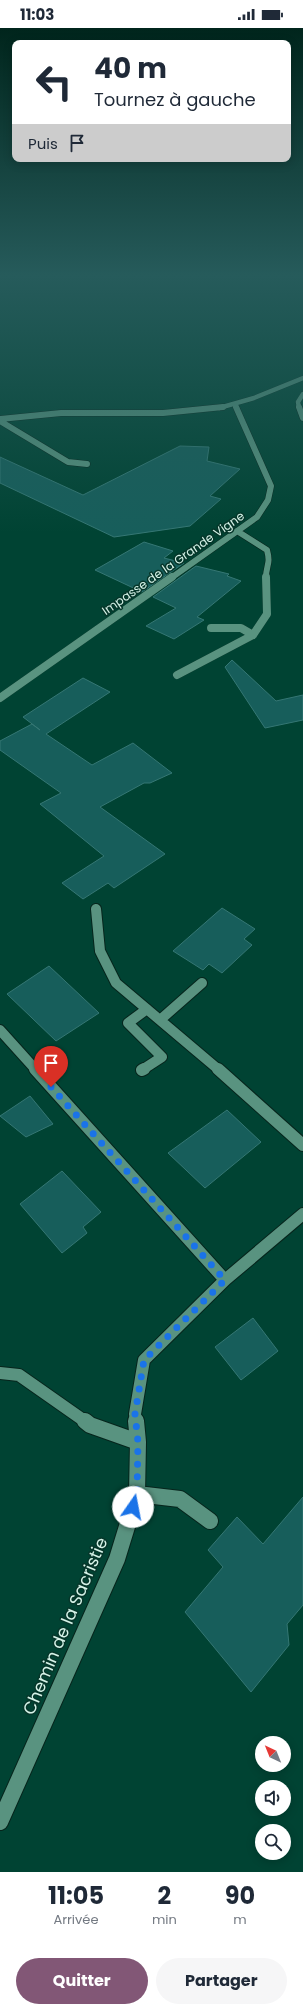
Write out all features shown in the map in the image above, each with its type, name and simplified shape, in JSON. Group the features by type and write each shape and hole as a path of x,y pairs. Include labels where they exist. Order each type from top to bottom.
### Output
{"street":[{"path":"0,420 61,413 191,412 235,404 303,378"},
{"path":"303,394 298,402 299,411 303,418"},
{"name":"Impasse de la Grande Vigne","path":"0,698 185,566 257,517 268,500 271,486 235,404"},
{"path":"0,420 68,462 87,464"},
{"path":"177,675 253,635 267,614 266,570 270,560 267,550 237,531"},
{"path":"211,628 241,628 253,635"},
{"path":"96,910 100,951 116,983 303,1145"},
{"path":"160,1020 202,983"},
{"path":"142,1070 162,1057 128,1024 147,1009"},
{"path":"0,1030 225,1280"},
{"name":"Chemin de la Sacristie","path":"0,1822 117,1559 137,1494 138,1442 135,1414 144,1360 225,1280 303,1214"},
{"path":"0,1373 19,1375 90,1426 138,1442"},
{"path":"137,1494 180,1498 210,1521"}],"building":[{"path":"180,446 209,447 207,461 240,469 210,496 221,499 190,526 114,537 0,483 0,457 83,495"},
{"path":"144,542 173,551 164,558 184,563 142,592 95,570"},
{"path":"196,566 229,574 227,576 241,581 197,617 204,620 174,639 146,626 176,608 153,597"},
{"path":"232,660 276,701 303,695 303,720 265,728 225,667"},
{"path":"83,678 110,692 46,734 92,765 133,743 172,773 150,783 144,783 100,807 165,854 114,888 108,883 83,899 62,883 104,856 40,804 61,793 0,750 0,741 32,724 40,730 23,717"},
{"path":"222,908 255,929 244,939 252,945 222,973 209,964 203,970 173,951"},
{"path":"49,966 99,1013 56,1041 7,994"},
{"path":"30,1096 53,1124 26,1137 0,1116"},
{"path":"227,1110 261,1142 205,1188 168,1153"},
{"path":"62,1171 101,1212 83,1227 87,1233 62,1253 20,1204"},
{"path":"253,1318 278,1351 241,1380 215,1347"},
{"path":"303,1497 303,1605 287,1624 289,1645 251,1692 185,1612 223,1567 208,1550 237,1517 263,1544"}],"route":[{"path":"51,1087 225,1280 144,1360 135,1414 138,1442 137,1494 133,1507"}]}
